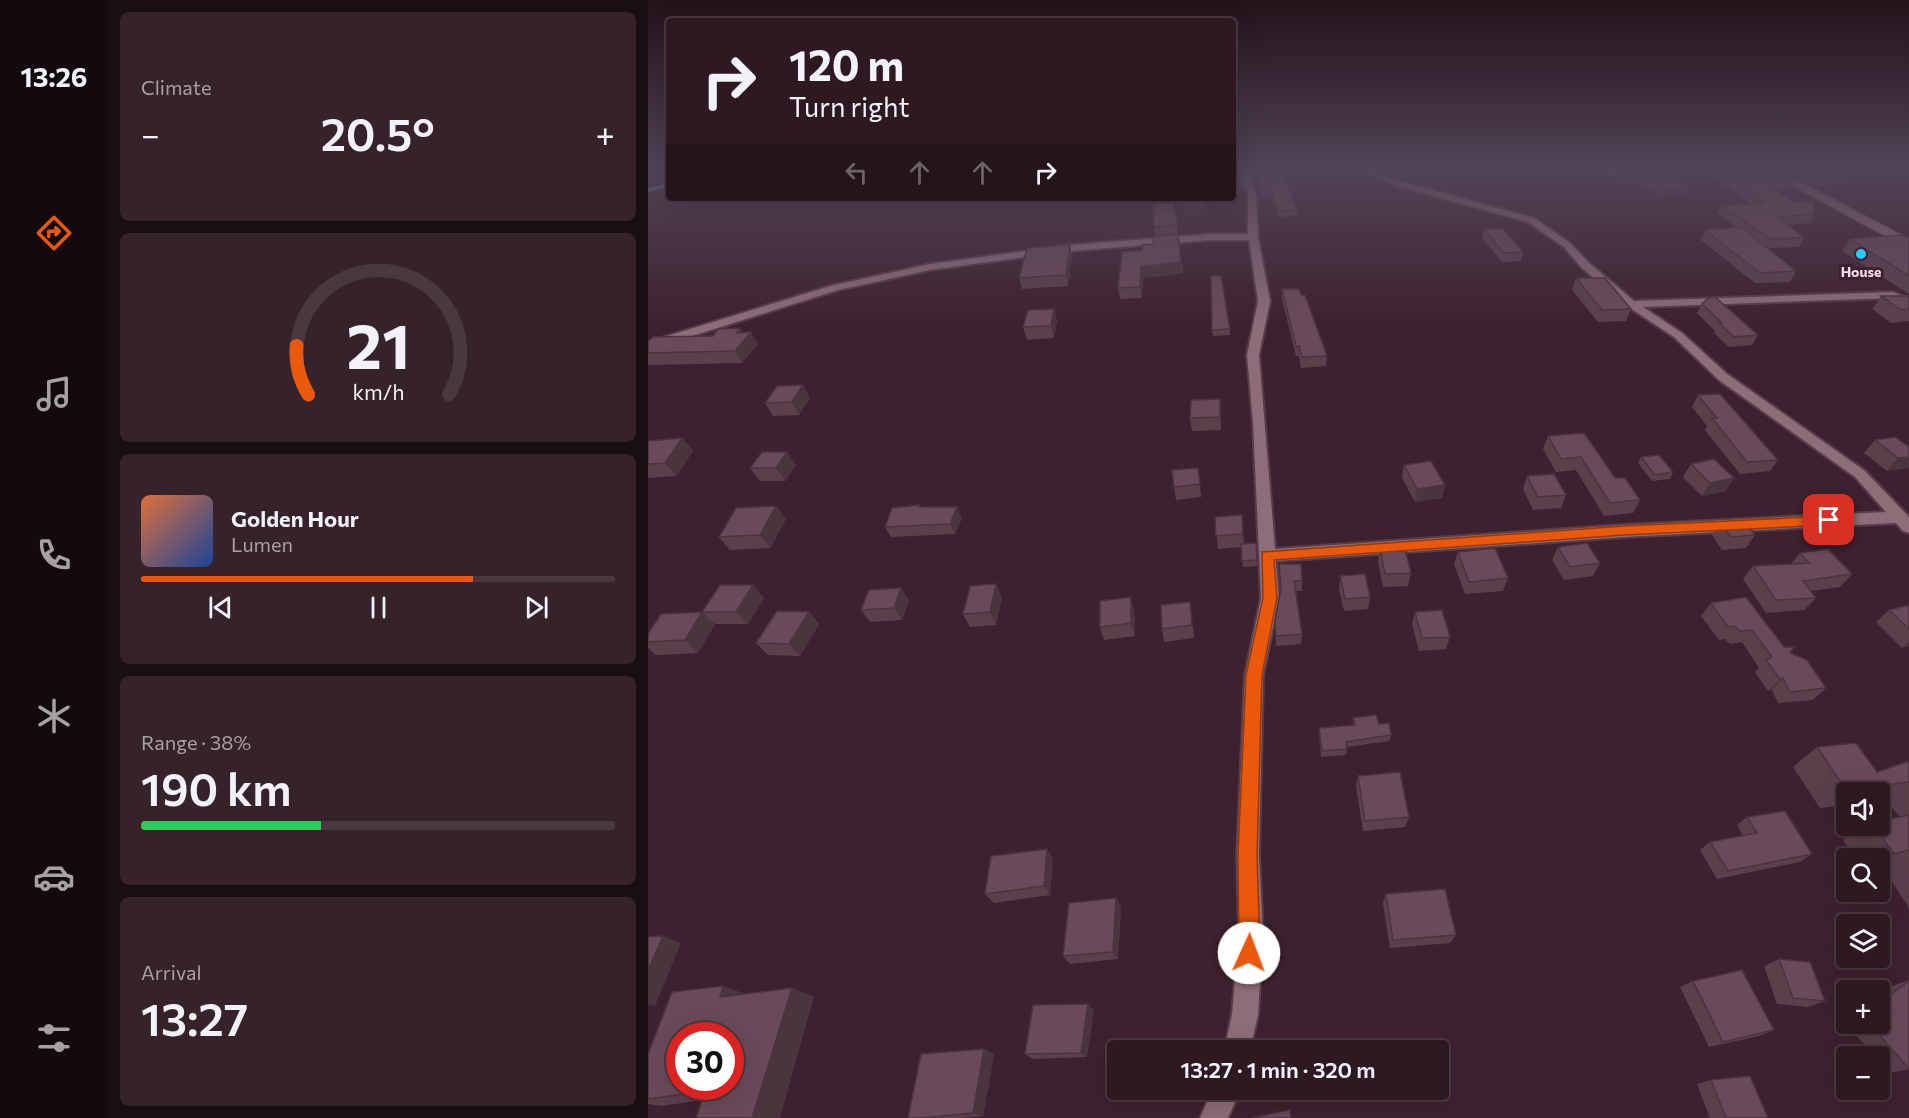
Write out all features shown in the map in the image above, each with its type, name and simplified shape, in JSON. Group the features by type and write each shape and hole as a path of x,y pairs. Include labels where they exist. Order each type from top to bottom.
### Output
{"street":[{"path":"1239,1040 1245,1015 1251,933 1248,855 1254,675 1270,598 1253,355 1264,301 1253,237 1253,220"},
{"path":"1531,220 1567,245 1585,265 1631,304 1678,335 1723,377 1860,474 1903,522"},
{"path":"1863,220 1909,245"},
{"path":"648,346 693,334 761,309 860,281 919,269 1103,245 1230,235 1253,237"},
{"path":"1631,304 1893,295 1909,303"},
{"path":"1267,556 1636,530 1903,522"},
{"path":"1214,1118 1222,1100"}],"building":[{"path":"1154,220 1176,220 1177,225 1154,227"},
{"path":"1743,220 1782,220 1804,238 1771,239"},
{"path":"1741,227 1796,271 1760,273 1705,230"},
{"path":"1502,228 1523,252 1504,253 1484,229"},
{"path":"1178,234 1181,262 1141,267 1140,287 1118,288 1122,252 1142,250 1142,245 1153,244 1154,236"},
{"path":"1902,235 1909,239 1909,276 1850,239"},
{"path":"1070,245 1066,275 1019,278 1027,248"},
{"path":"1211,276 1221,276 1230,329 1212,330"},
{"path":"1576,278 1605,278 1631,309 1602,310"},
{"path":"1282,289 1299,289 1301,295 1305,295 1327,356 1302,357 1299,346 1296,346"},
{"path":"1881,296 1909,296 1909,309 1901,310"},
{"path":"1715,297 1758,335 1734,337 1702,304 1708,298"},
{"path":"1054,309 1051,326 1023,327 1028,310"},
{"path":"740,328 737,333 751,332 735,351 648,353 648,341 653,337 713,336 718,329"},
{"path":"803,385 792,402 765,403 777,386"},
{"path":"1720,394 1778,460 1747,462 1712,418 1717,418 1698,395"},
{"path":"1220,399 1220,417 1190,418 1191,400"},
{"path":"1584,433 1615,478 1625,478 1640,500 1610,503 1581,457 1561,459 1548,436"},
{"path":"1895,437 1909,447 1909,457 1898,458 1875,440"},
{"path":"682,438 665,463 648,464 648,441"},
{"path":"762,452 787,452 776,468 750,468"},
{"path":"1659,455 1673,472 1655,475 1641,457"},
{"path":"1714,459 1734,478 1710,483 1691,464"},
{"path":"1431,461 1445,485 1417,489 1404,465"},
{"path":"1198,468 1200,484 1174,487 1172,470"},
{"path":"1554,474 1566,495 1538,497 1527,476"},
{"path":"920,505 919,507 957,507 950,524 885,527 892,508"},
{"path":"776,506 760,535 719,537 736,508"},
{"path":"1242,515 1243,534 1216,536 1215,517"},
{"path":"1744,521 1755,535 1731,537 1720,522"},
{"path":"1256,543 1257,560 1242,561 1241,544"},
{"path":"1587,543 1600,563 1570,567 1558,547"},
{"path":"1405,548 1411,573 1385,574 1380,549"},
{"path":"1495,548 1508,578 1469,582 1458,552"},
{"path":"1828,549 1852,574 1803,581 1816,598 1776,600 1753,566 1809,563 1800,553"},
{"path":"1279,564 1301,564 1302,581 1294,581 1302,634 1276,636 1275,620 1281,588"},
{"path":"1365,574 1370,597 1345,599 1340,576"},
{"path":"996,584 990,612 963,614 970,586"},
{"path":"720,585 753,585 736,612 702,612"},
{"path":"901,588 894,608 861,610 869,590"},
{"path":"1131,597 1131,623 1100,627 1100,601"},
{"path":"1746,597 1784,647 1794,647 1790,653 1807,660 1826,688 1790,692 1783,678 1780,679 1766,660 1772,657 1752,630 1740,631 1735,626 1728,627 1711,603"},
{"path":"1190,602 1192,625 1162,629 1161,605"},
{"path":"1909,605 1909,629 1889,610"},
{"path":"1442,610 1450,637 1422,638 1415,612"},
{"path":"777,611 809,612 789,644 756,643"},
{"path":"702,612 685,640 648,642 648,634 661,614"},
{"path":"1376,715 1379,724 1389,723 1391,735 1346,742 1347,749 1322,751 1319,728 1355,725 1353,718"},
{"path":"1856,743 1877,772 1909,761 1909,782 1890,784 1890,782 1841,782 1817,747"},
{"path":"1400,772 1409,817 1365,821 1358,776"},
{"path":"1785,811 1812,854 1728,871 1710,842 1757,833 1747,817"},
{"path":"1909,815 1909,850 1894,854 1881,836 1890,836 1890,819"},
{"path":"1047,849 1044,886 985,894 991,856"},
{"path":"1445,889 1456,935 1393,940 1386,894"},
{"path":"1116,898 1113,952 1063,956 1069,903"},
{"path":"663,936 648,970 648,937"},
{"path":"1779,959 1810,962 1825,1001 1793,998"},
{"path":"1742,970 1774,1030 1723,1042 1693,981"},
{"path":"1909,981 1909,1069 1879,1034 1890,1034 1890,995"},
{"path":"723,986 720,997 792,988 752,1118 696,1118 702,1100 744,1100 744,1022 666,1022 666,1096 648,1099 648,1054 672,992"},
{"path":"1088,1004 1081,1053 1025,1054 1033,1005"},
{"path":"984,1049 973,1113 908,1118 921,1054"},
{"path":"1750,1076 1768,1118 1726,1118 1711,1080"},
{"path":"1290,1110 1291,1118 1251,1118"}],"place":[{"name":"House","path":"1861,254"}],"route":[{"path":"1249,953 1251,933 1248,855 1254,675 1270,598 1267,556 1624,531 1829,520"}]}
